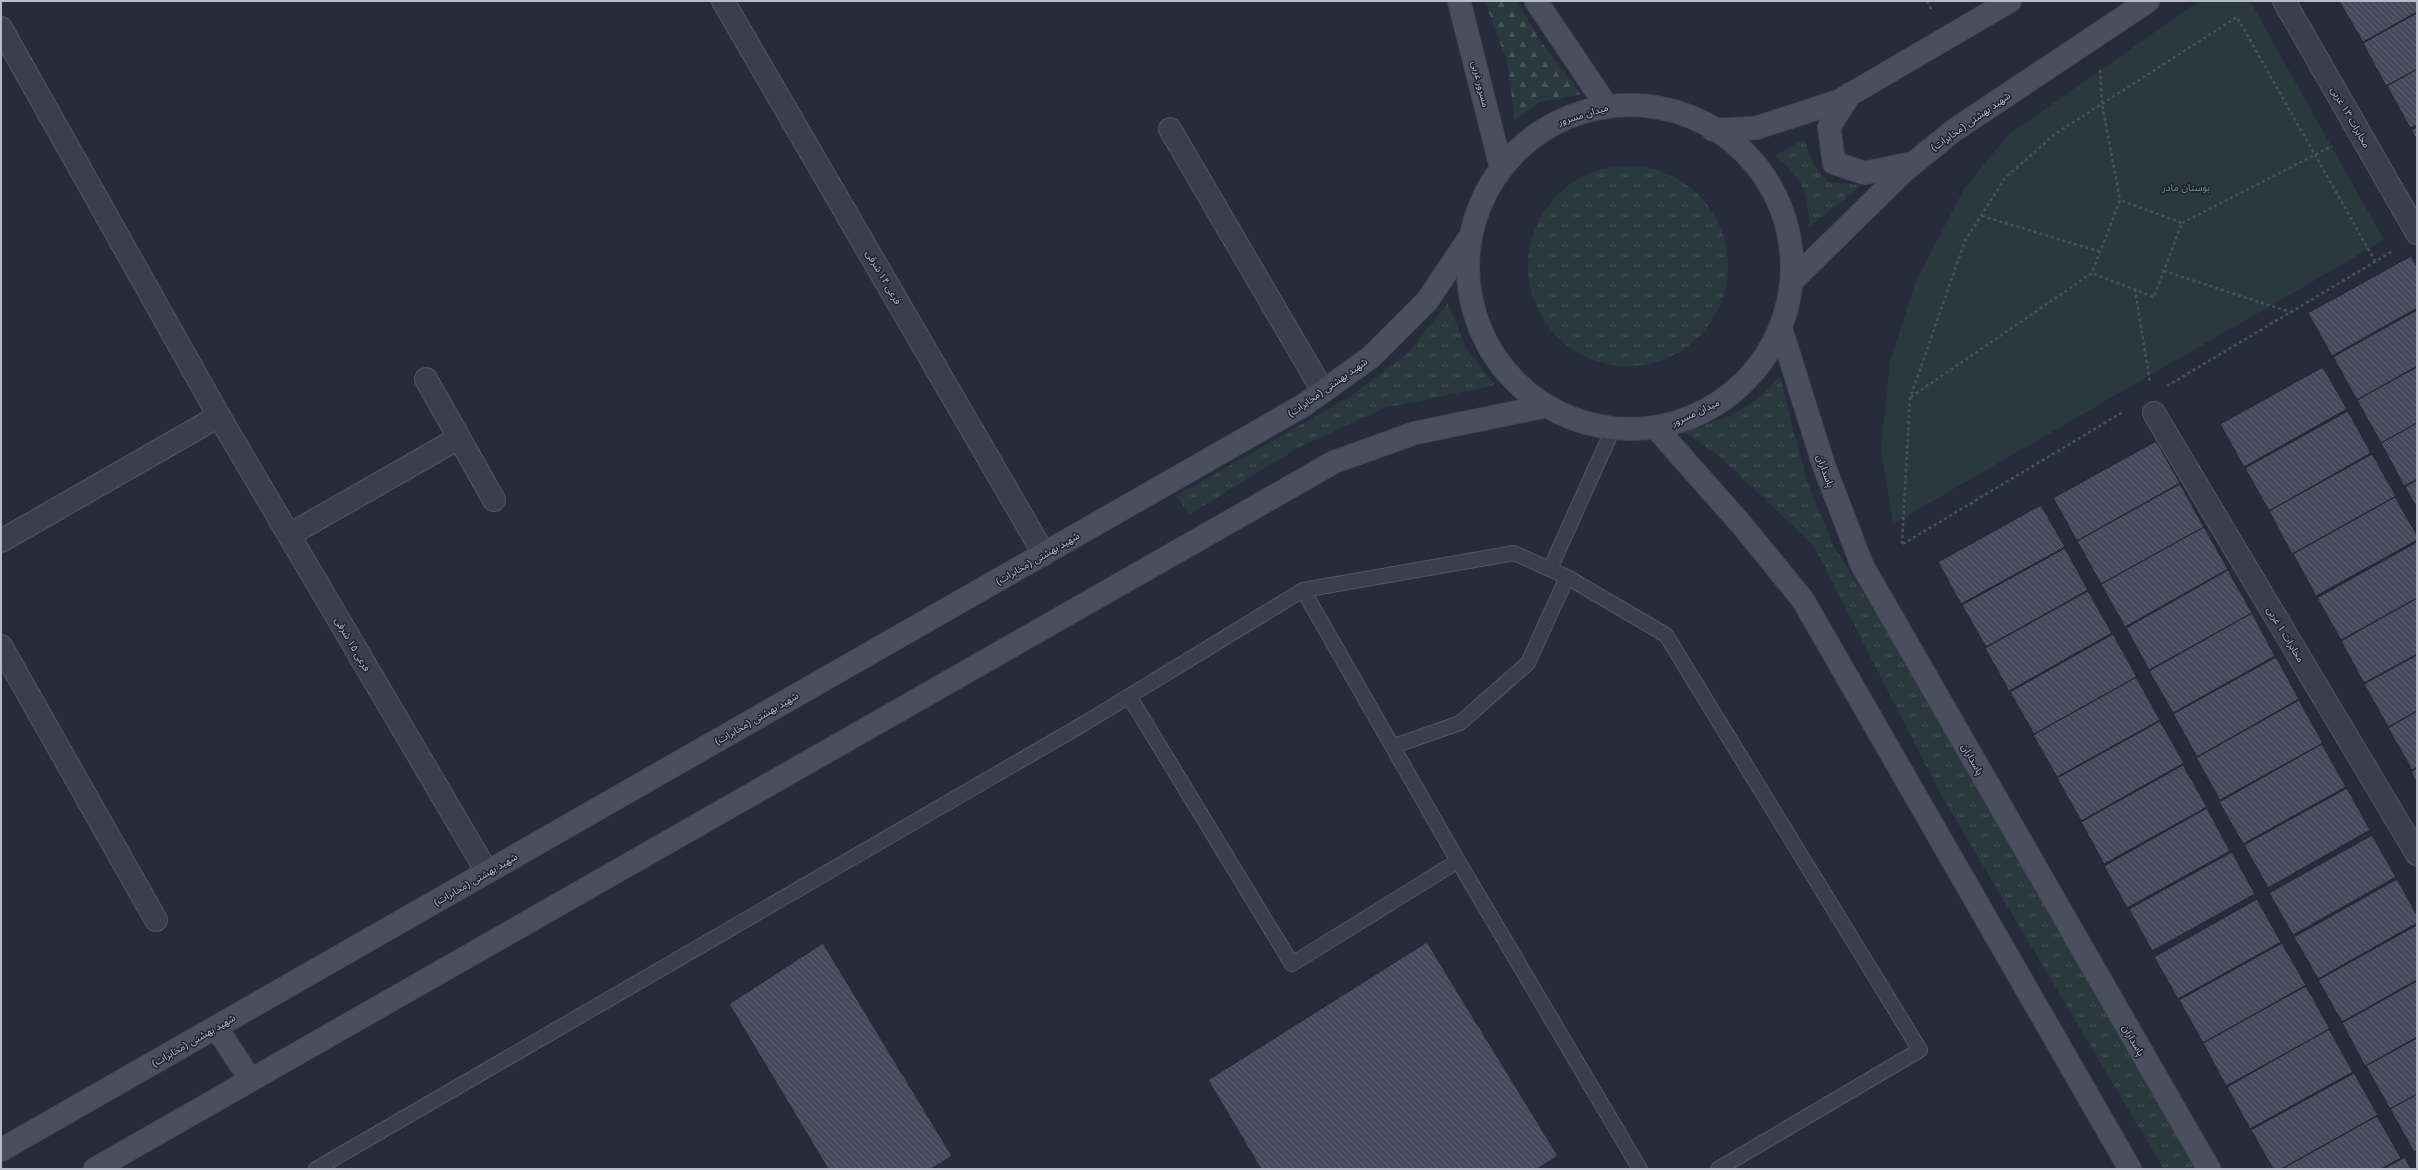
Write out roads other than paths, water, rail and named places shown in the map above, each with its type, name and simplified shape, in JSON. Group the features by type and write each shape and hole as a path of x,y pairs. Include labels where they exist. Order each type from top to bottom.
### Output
{"main road":[{"name":"مسرور غربی","path":"1459,1 1501,167"},
{"path":"1536,1 1606,105"},
{"path":"1713,130 1756,128 1839,101 2010,1"},
{"name":"شهید بهشتی (مخابرات)","path":"1793,280 1914,163 1953,131 2148,1"},
{"path":"1850,94 1830,127 1834,163 1865,173 1914,163"},
{"name":"میدان مسرور","path":"1606,105 1662,106 1700,119 1754,161 1778,198 1788,227 1793,280 1781,329 1760,366 1733,394 1671,425 1656,428 1613,429 1578,421 1547,406 1510,375 1475,317 1468,281 1470,237 1478,208 1501,167 1552,123 1606,105"},
{"name":"شهید بهشتی (مخابرات)","path":"1,1150 1297,409 1371,356 1427,301 1470,237"},
{"name":"پاسداران","path":"1781,329 1824,466 1862,565 2209,1169"},
{"path":"95,1169 250,1078 1334,462 1415,433 1547,406"},
{"path":"1656,428 1741,524 1803,600 2130,1169"},
{"path":"216,1027 250,1078"}],"street":[{"name":"فرعی ۱۴ شرقی","path":"723,1 1044,554"},
{"name":"مخابرات ۱۳ غربی","path":"2284,1 2417,233"},
{"name":"فرعی ۱۵ شرقی","path":"1,28 219,416 487,872"},
{"path":"1170,129 1323,391"},
{"path":"426,379 494,500"},
{"name":"مخابرات ۱ غربی","path":"2154,413 2417,854"},
{"path":"1,541 219,416"},
{"path":"289,535 459,438"},
{"path":"1,646 156,920"}],"lane":[{"path":"1550,569 1613,429"},
{"path":"316,1169 1129,696 1303,590 1514,553 1567,577 1666,635 1920,1050 1718,1169"},
{"path":"1394,746 1460,723 1528,663 1567,577"},
{"path":"1303,590 1394,746 1458,861 1640,1169"},
{"path":"1129,696 1292,964 1458,861"}],"park label":[{"name":"بوستان مادر","path":"2186,187"}]}
